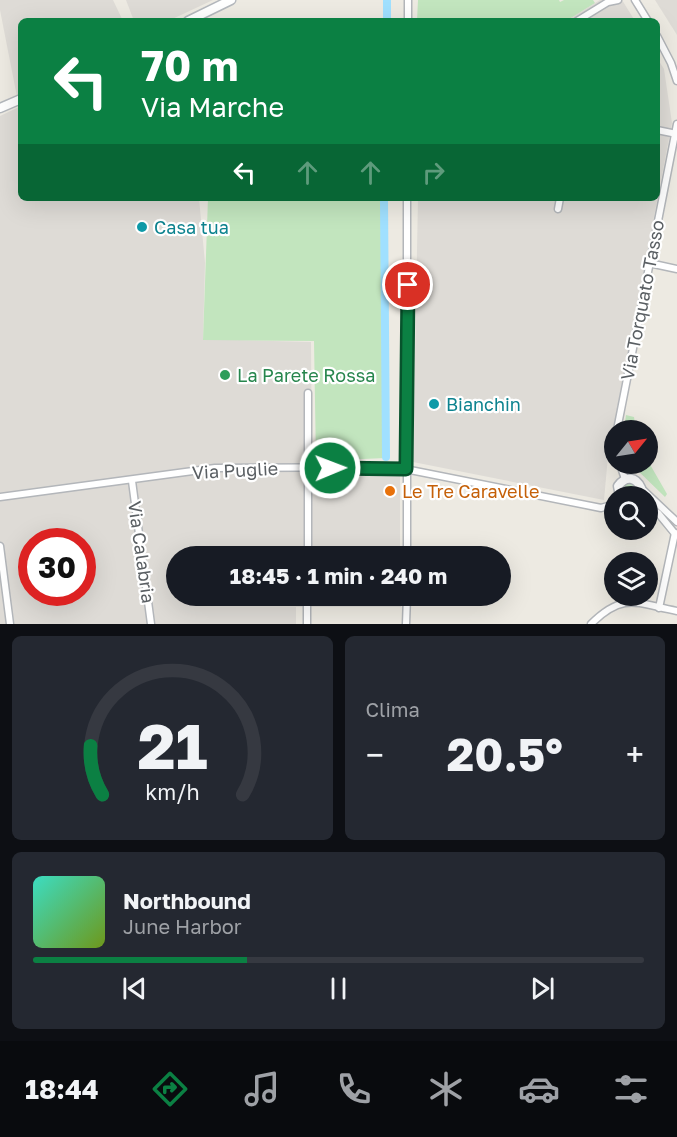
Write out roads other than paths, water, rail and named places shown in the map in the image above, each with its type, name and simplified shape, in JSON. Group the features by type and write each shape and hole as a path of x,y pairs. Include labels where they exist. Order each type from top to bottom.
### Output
{"street":[{"path":"194,18 231,0"},
{"path":"408,0 408,18"},
{"path":"582,18 608,1 618,0"},
{"path":"635,0 646,18"},
{"path":"660,42 677,81"},
{"path":"0,108 18,100"},
{"name":"Via Torquato Tasso","path":"619,420 677,124"},
{"path":"660,131 676,134"},
{"path":"407,201 407,546"},
{"path":"558,209 559,201"},
{"path":"649,263 677,269"},
{"path":"308,393 308,546"},
{"name":"Via Puglie","path":"0,497 132,481 214,468 395,467 604,507"},
{"path":"624,474 626,479"},
{"path":"618,486 626,479 636,480 638,486"},
{"name":"Via Calabria","path":"132,481 152,624"},
{"path":"658,507 677,522"},
{"path":"658,514 676,534 659,608"},
{"path":"0,546 10,624"},
{"path":"591,624 625,602 636,602 677,611"},
{"path":"307,606 307,624"},
{"path":"406,624 407,606"}],"waterway":[{"path":"387,0 387,18"},
{"path":"384,201 386,457"}],"place":[{"name":"Casa tua","path":"142,227"},
{"name":"La Parete Rossa","path":"225,375"},
{"name":"Bianchin","path":"434,404"},
{"name":"Le Tre Caravelle","path":"390,491"}]}
